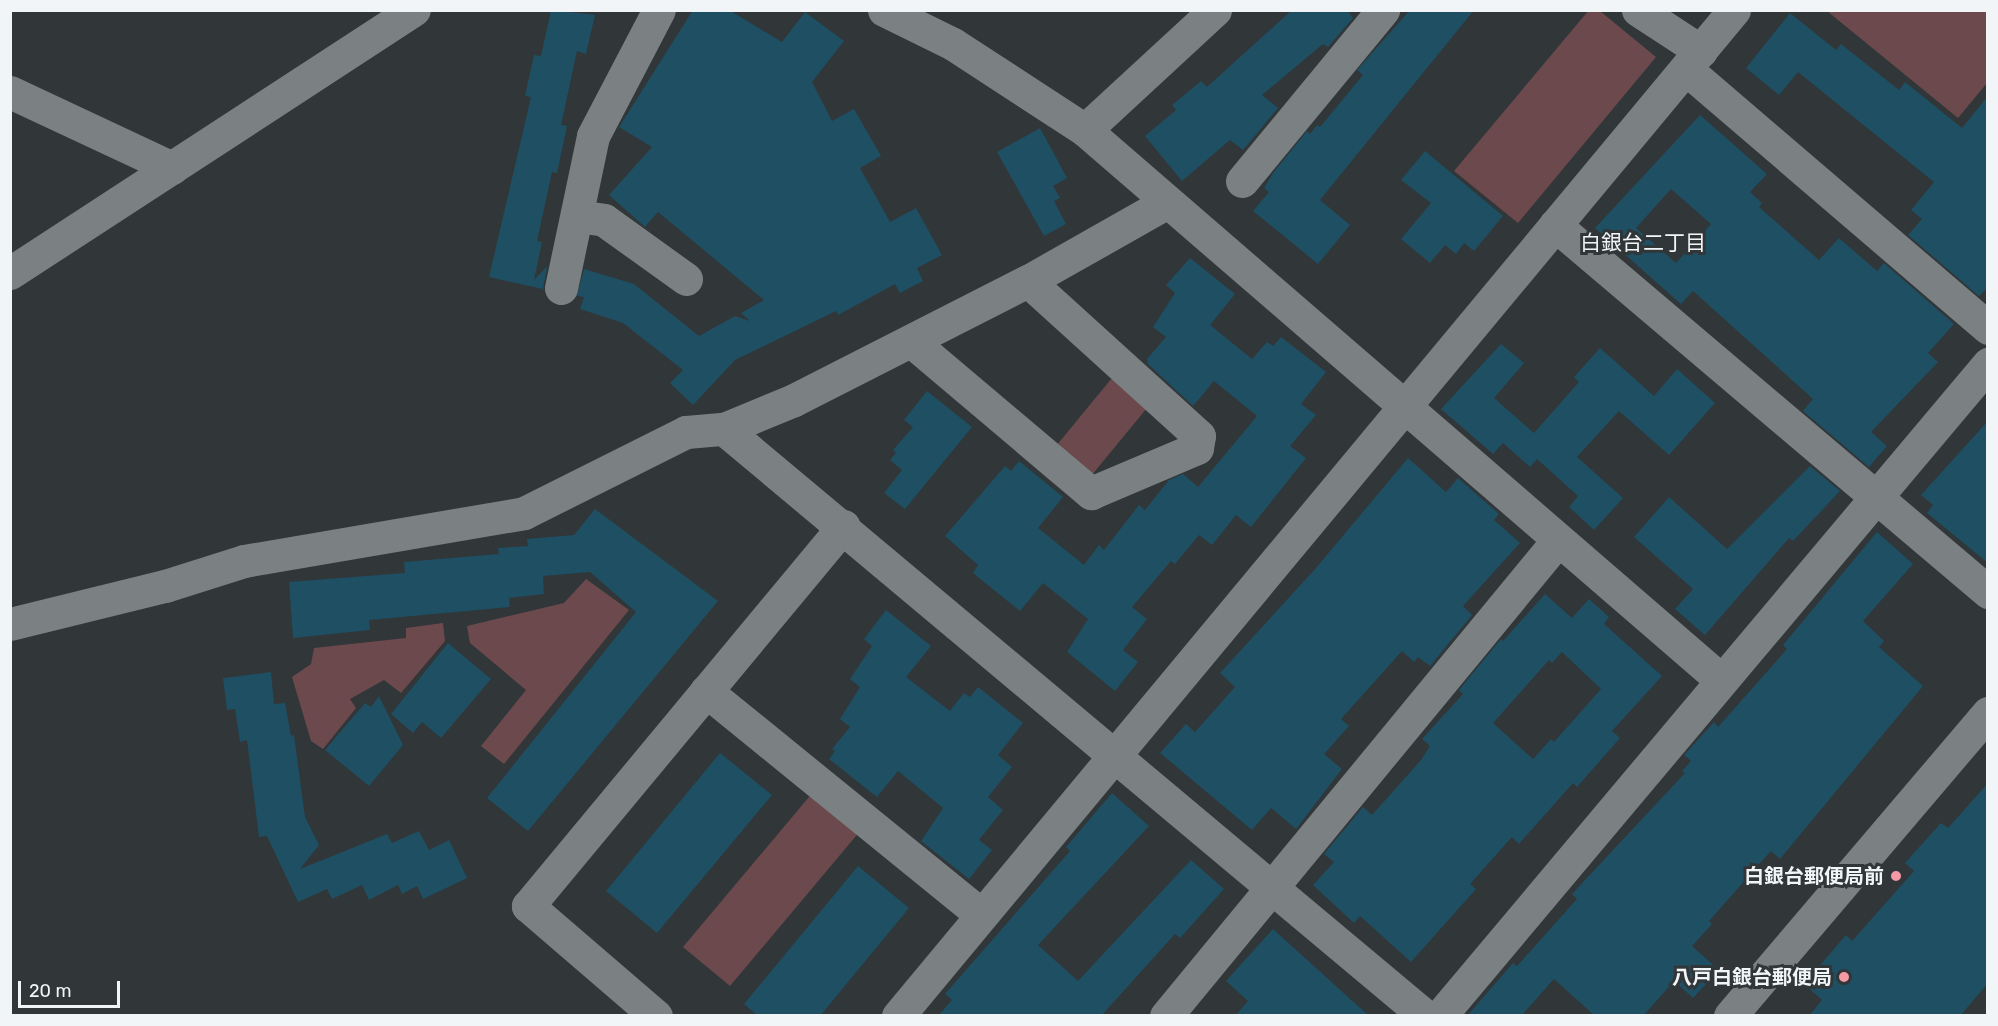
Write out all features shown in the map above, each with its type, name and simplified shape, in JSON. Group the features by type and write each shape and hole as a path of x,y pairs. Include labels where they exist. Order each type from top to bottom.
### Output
{"street":[{"path":"10,273 414,10"},
{"path":"561,288 593,136 659,10"},
{"path":"884,10 953,45 1085,130 1721,680"},
{"path":"1085,130 1215,10"},
{"path":"1242,181 1383,10"},
{"path":"1638,10 1988,328"},
{"path":"898,1016 1734,10"},
{"path":"10,92 172,168"},
{"path":"10,624 165,586 244,561 524,513 686,432 724,429 794,400 1028,281 1166,202"},
{"path":"577,216 603,220 686,279"},
{"path":"1555,225 1988,592"},
{"path":"911,341 1091,493 1197,448 1198,436 1028,281"},
{"path":"1440,1016 1988,364"},
{"path":"724,429 843,526 1425,1016"},
{"path":"656,1016 528,906 843,526"},
{"path":"1167,1016 1558,540"},
{"path":"706,691 982,915"},
{"path":"1730,1016 1988,712"}],"shaded area":[{"path":"1589,10 1600,11 1656,57 1518,223 1454,171"},
{"path":"1827,11 1987,11 1987,83 1958,118"},
{"path":"1112,378 1147,408 1091,476 1056,446"},
{"path":"586,579 629,610 504,764 481,746 526,690 470,643 467,626 564,603"},
{"path":"443,623 445,641 401,693 384,680 350,699 356,708 323,749 311,741 292,677 311,664 314,648 406,638 406,628"},
{"path":"814,791 861,830 730,986 683,947"}],"building":[{"path":"551,10 595,15 586,54 577,51 561,125 567,126 557,173 552,172 537,241 542,242 534,280 547,266 543,289 489,277 531,97 525,96 534,55 541,56"},
{"path":"693,10 729,10 782,42 805,12 844,41 812,82 832,121 854,109 881,156 860,168 890,222 916,208 942,255 917,268 923,281 900,293 895,284 838,315 836,311 735,360 693,405 670,383 683,370 623,323 580,309 584,297 577,296 584,269 634,284 699,336 735,316 750,321 741,313 764,300 658,212 645,227 609,195 652,147 619,127"},
{"path":"1292,10 1347,10 1353,18 1328,47 1323,44 1262,95 1278,108 1243,150 1230,140 1182,181 1145,136 1176,110 1172,105 1201,81 1207,87"},
{"path":"1410,10 1474,10 1320,200 1350,225 1318,264 1253,211 1269,192 1264,188 1273,173 1307,131 1310,134 1317,125 1320,127 1363,75 1357,70"},
{"path":"1790,13 1836,50 1841,44 1899,90 1905,82 1962,128 1988,96 1988,287 1979,296 1908,235 1922,219 1911,210 1934,182 1798,72 1779,95 1746,68"},
{"path":"1700,115 1767,174 1750,192 1762,203 1759,207 1819,260 1839,238 1877,271 1884,263 1954,324 1928,353 1938,362 1871,432 1887,446 1869,467 1803,411 1813,399 1693,291 1681,304 1595,228","holes":["1671,189 1711,224 1676,263 1636,228"]},
{"path":"1040,128 1067,178 1053,186 1060,198 1054,201 1066,224 1044,236 997,152"},
{"path":"1425,151 1503,216 1474,251 1464,243 1456,254 1445,245 1430,263 1401,239 1431,203 1401,180"},
{"path":"1190,258 1235,294 1210,325 1252,359 1267,342 1273,346 1281,337 1326,372 1301,404 1316,415 1290,446 1306,458 1251,527 1236,515 1212,545 1199,535 1175,564 1171,561 1132,607 1147,619 1123,650 1138,662 1115,691 1067,652 1088,619 1043,583 1020,611 973,573 978,565 945,536 1005,466 1011,471 1019,461 1063,497 1038,528 1084,565 1099,545 1104,550 1139,505 1145,510 1169,480 1183,474 1198,487 1257,416 1214,381 1193,406 1148,364 1147,359 1166,337 1153,327 1175,293 1166,285"},
{"path":"1501,344 1524,363 1494,398 1534,433 1579,382 1574,377 1600,348 1654,396 1677,369 1715,403 1669,455 1619,411 1577,457 1623,498 1594,530 1569,507 1578,496 1537,459 1530,467 1503,443 1493,454 1441,409"},
{"path":"927,391 972,427 905,509 884,493 902,470 890,460 896,453 893,450 913,427 904,420"},
{"path":"1988,421 1988,563 1927,513 1933,505 1921,495"},
{"path":"1408,458 1446,492 1458,478 1499,514 1494,520 1520,543 1463,606 1472,615 1430,666 1418,657 1414,662 1402,651 1341,719 1349,726 1324,754 1342,769 1296,829 1271,808 1252,830 1160,753 1186,724 1195,732 1235,687 1220,673 1316,568"},
{"path":"1810,466 1840,491 1793,541 1789,538 1705,635 1675,609 1693,589 1634,537 1669,497 1727,549"},
{"path":"595,509 718,601 528,831 487,798 636,612 590,572 543,576 544,594 509,598 510,607 369,620 370,630 293,638 289,582 405,573 404,562 499,554 498,548 528,546 527,539 574,535"},
{"path":"1877,532 1913,564 1863,621 1884,641 1879,647 1923,686 1780,859 1771,851 1709,921 1712,924 1692,946 1719,970 1693,998 1674,981 1643,1016 1595,1016 1554,979 1521,1016 1467,1016 1513,963 1517,966 1577,899 1572,894 1685,773 1682,771 1691,761 1684,755 1714,722 1718,727 1787,649 1783,645"},
{"path":"1545,594 1572,618 1589,599 1609,617 1604,624 1662,676 1612,731 1620,738 1577,787 1573,783 1519,844 1512,837 1470,884 1476,889 1411,962 1360,916 1354,923 1313,885 1334,862 1324,854 1363,807 1372,815 1421,760 1430,746 1422,739 1463,694 1459,690 1501,639 1503,641","holes":["1562,652 1601,689 1554,742 1551,739 1533,759 1493,723 1549,660 1552,663"]},
{"path":"886,610 931,646 906,677 950,711 964,693 970,697 978,687 1023,723 998,755 1012,767 988,797 1003,810 979,840 992,850 969,879 921,841 943,808 898,771 877,797 829,759 835,751 832,749 850,727 840,719 860,687 850,679 872,646 864,639"},
{"path":"448,643 491,679 441,738 422,722 413,733 391,714"},
{"path":"271,672 274,704 285,703 291,736 294,735 305,817 319,845 300,869 387,834 392,843 419,831 429,850 449,840 467,878 423,899 417,886 402,894 398,885 369,900 362,885 332,899 327,889 298,902 267,836 259,837 247,740 240,742 235,709 227,710 223,678"},
{"path":"379,696 403,745 369,786 325,750 365,703 371,707"},
{"path":"720,753 772,795 657,933 606,891"},
{"path":"1988,783 1988,983 1960,1016 1809,1016 1822,1000 1804,984 1846,935 1852,941 1914,871 1905,863 1941,823 1948,828"},
{"path":"1112,793 1149,826 1038,945 1078,981 1191,860 1224,889 1180,938 1175,934 1101,1016 938,1016 952,1000 945,994 1070,851 1066,847"},
{"path":"858,866 909,908 820,1016 758,1016 744,1004"},
{"path":"1273,929 1369,1016 1235,1016 1248,1001 1226,981"}],"place":[{"name":"白銀台郵便局前","path":"1896,876"},
{"name":"八戸白銀台郵便局","path":"1844,977"}],"district":[{"name":"白銀台二丁目","path":"1643,243"}]}
